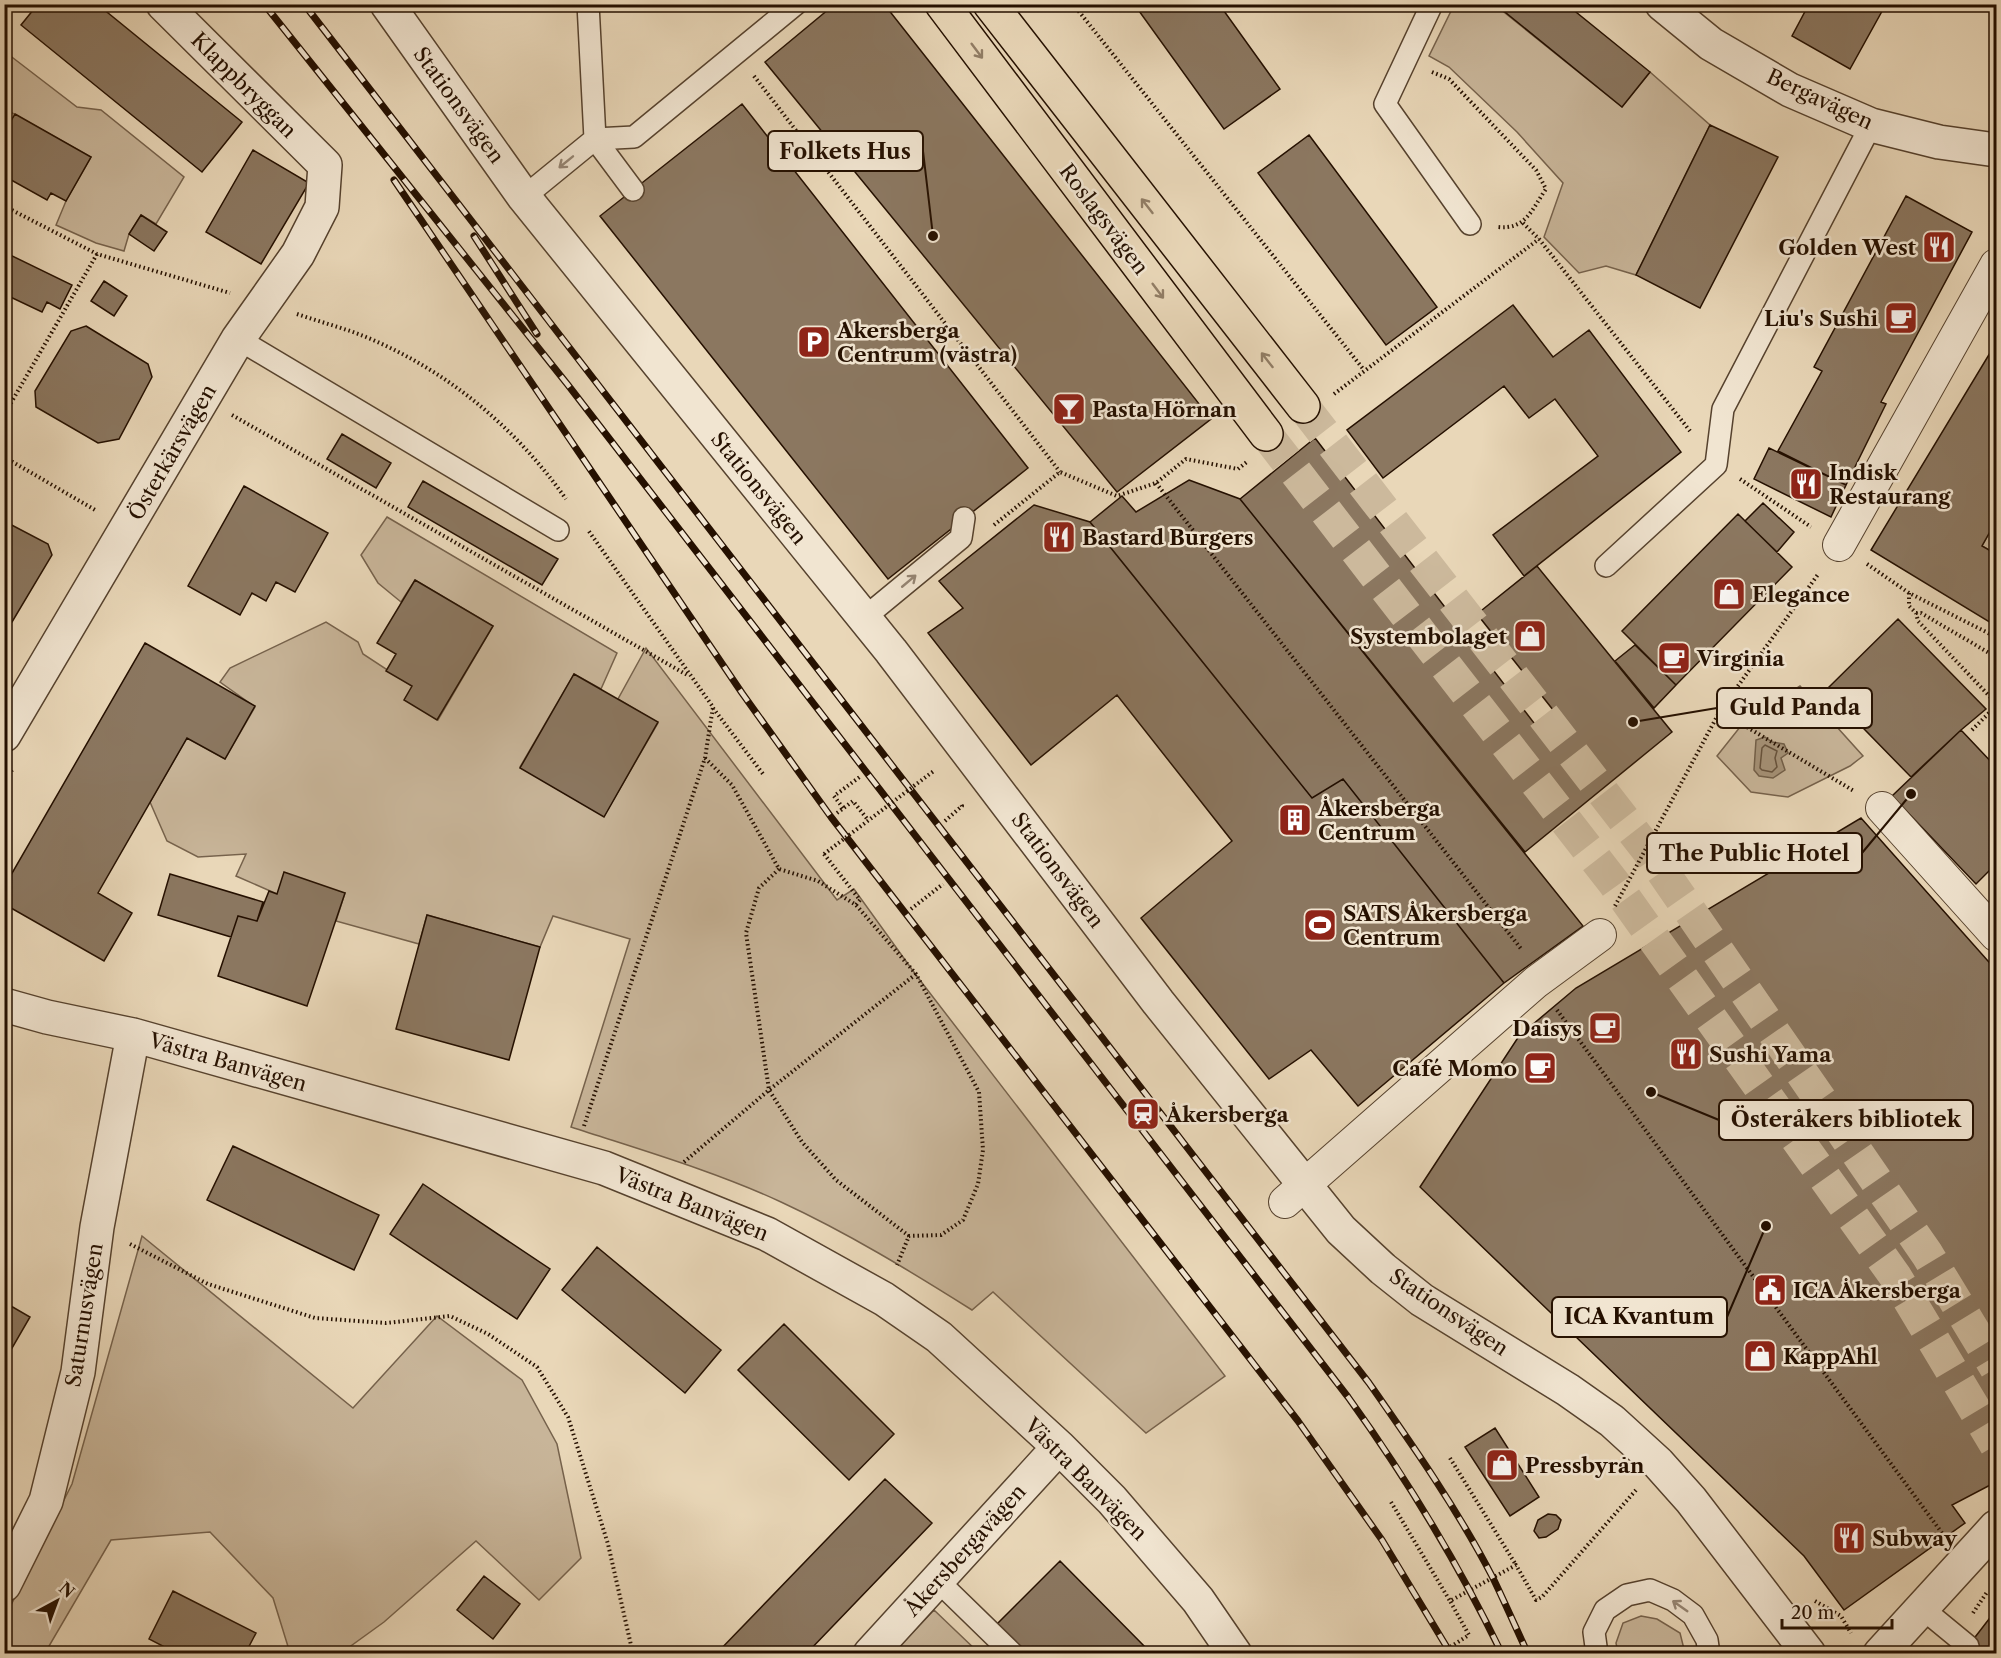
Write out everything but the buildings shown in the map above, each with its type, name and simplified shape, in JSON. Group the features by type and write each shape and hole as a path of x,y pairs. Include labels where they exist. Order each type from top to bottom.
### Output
{"main road":[{"name":"Roslagsvägen","path":"942,4 1261,444"},
{"name":"Roslagsvägen","path":"990,4 1316,402"}],"street":[{"name":"Klappbryggan","path":"163,4 325,165"},
{"name":"Stationsvägen","path":"394,8 524,197 891,651 1158,1002 1295,1194 1341,1230 1383,1269 1422,1300 1568,1390 1612,1421 1658,1463 1691,1500 1809,1653"},
{"name":"Bergavägen","path":"1675,8 1712,44 1790,90 1871,124 1939,142 1996,150"},
{"name":"Österkärsvägen","path":"4,735 238,339 298,254 322,207 325,165"},
{"path":"1839,545 1996,265"},
{"path":"1882,808 1996,935"},
{"path":"1295,1194 1536,981 1600,935"},
{"name":"Västra Banvägen","path":"4,1005 47,1017 133,1035 604,1168 767,1234 884,1299 939,1336 1059,1447 1112,1500 1198,1600 1235,1653"},
{"name":"Saturnusvägen","path":"4,1585 46,1502 78,1372 97,1227 133,1035"},
{"name":"Åkersbergavägen","path":"870,1653 1059,1447"},
{"path":"1880,1653 1923,1609 1996,1527"}],"lane":[{"path":"588,4 595,139 633,190"},
{"path":"524,197 595,139 634,137 796,4"},
{"path":"1432,4 1385,104 1470,224"},
{"path":"1606,566 1716,465 1724,409 1871,124"},
{"path":"238,339 558,530"},
{"path":"864,618 961,538 964,518"},
{"path":"937,1580 1013,1653"},
{"path":"1597,1653 1594,1632 1605,1610 1627,1595 1650,1590 1673,1600 1693,1615 1707,1640 1709,1653"},
{"path":"1923,1609 1968,1646"}],"path":[{"path":"1073,4 1364,370"},
{"path":"1406,61 1449,79 1536,170 1546,189 1523,223 1509,228 1470,224"},
{"path":"753,74 1060,472 1117,496 1155,483 1186,459 1238,469 1261,444"},
{"path":"1523,223 1539,239 1716,465 1909,593 1996,638"},
{"path":"1316,402 1364,370 1539,239"},
{"path":"4,414 97,254"},
{"path":"204,396 224,411 692,678"},
{"path":"4,457 127,528"},
{"path":"988,530 1060,472"},
{"path":"1155,483 1530,961 1536,981 1964,1564"},
{"path":"1600,935 1720,711 1839,545"},
{"path":"1909,593 1909,606 1916,613 1918,621 1996,705 1972,730"},
{"path":"1916,613 1921,613 1996,657"},
{"path":"713,707 764,774"},
{"path":"1720,711 1882,808"},
{"path":"574,1159 705,758 732,785 778,869 818,881 856,905 916,974 979,1092 983,1150 978,1184 963,1220 941,1235 909,1236 836,1180 802,1142 769,1090 746,933 759,888 778,869"},
{"path":"856,905 860,900 824,854 935,770"},
{"path":"843,808 834,796 861,776"},
{"path":"837,813 853,801 868,820"},
{"path":"945,821 962,806"},
{"path":"910,909 943,884"},
{"path":"667,1192 686,1158 916,974"},
{"path":"97,1227 208,1284 315,1318 386,1323 450,1316 488,1334 537,1367 568,1417 608,1544 633,1653"},
{"path":"884,1299 909,1236"},
{"path":"1450,1458 1536,1600 1542,1597 1658,1463"},
{"path":"1391,1502 1469,1635 1439,1653"},
{"path":"1450,1601 1516,1565"},
{"path":"1806,1596 1841,1616 1853,1635"}],"shaded area":[{"path":"1454,5 1495,5 1622,107 1650,72 1710,125 1636,275 1606,266 1579,273 1544,237 1563,183 1517,132 1449,67 1429,56"},
{"path":"4,51 77,107 101,110 184,177 156,224 141,215 129,234 124,251 96,243 56,225 66,201 91,157 5,109"},
{"path":"387,517 617,653 601,689 574,674 520,767 604,816 658,723 618,699 646,648 837,900 854,889 916,975 1225,1376 1146,1433 993,1292 972,1310 855,1240 781,1202 704,1171 571,1127 630,939 553,916 540,947 427,915 419,944 336,921 345,893 277,894 236,876 246,854 198,857 167,841 150,802 187,738 225,759 255,707 220,682 230,668 326,622 358,642 363,654 412,686 438,720 493,626 415,580 401,602 378,583 361,555"},
{"path":"1996,521 1996,554 1982,546"},
{"path":"1800,686 1863,756 1850,766 1788,797 1751,792 1717,756 1744,722"},
{"path":"142,1236 353,1408 437,1316 522,1380 557,1444 581,1558 539,1600 476,1541 384,1622 341,1653 290,1653 273,1598 210,1532 111,1540 45,1653 5,1653 4,1619 72,1484"},
{"path":"934,1610 979,1653 893,1653"},
{"path":"1641,1616 1657,1619 1680,1633 1685,1653 1618,1653 1616,1643 1623,1623"}],"water":[{"path":"1765,737 1772,742 1784,744 1788,753 1781,758 1785,770 1773,778 1759,776 1754,770 1756,740"}],"tunnel":[{"path":"1303,406 1649,852 1927,1254 1996,1368"},
{"path":"1266,434 1614,883 1895,1276 1996,1445"}],"railway":[{"path":"264,4 568,385 1348,1397 1431,1522 1502,1654"},
{"path":"304,4 1369,1383 1465,1528 1493,1578 1528,1654"},
{"path":"394,180 742,693 831,817 1298,1421 1382,1540 1451,1654"},
{"path":"474,236 537,334"}],"place":[{"name":"Folkets Hus","path":"933,236"},
{"name":"Golden West","path":"1939,247"},
{"name":"Liu's Sushi","path":"1901,318"},
{"name":"Akersberga Centrum (västra)","path":"814,342"},
{"name":"Pasta Hörnan","path":"1069,409"},
{"name":"Indisk Restaurang","path":"1806,484"},
{"name":"Bastard Burgers","path":"1059,537"},
{"name":"Elegance","path":"1729,594"},
{"name":"Systembolaget","path":"1530,636"},
{"name":"Virginia","path":"1674,658"},
{"name":"Guld Panda","path":"1633,722"},
{"name":"The Public Hotel","path":"1911,794"},
{"name":"Åkersberga Centrum","path":"1295,820"},
{"name":"SATS Åkersberga Centrum","path":"1320,925"},
{"name":"Daisys","path":"1605,1028"},
{"name":"Sushi Yama","path":"1686,1054"},
{"name":"Café Momo","path":"1540,1068"},
{"name":"Österåkers bibliotek","path":"1651,1092"},
{"name":"Åkersberga","path":"1143,1114"},
{"name":"ICA Kvantum","path":"1766,1226"},
{"name":"ICA Åkersberga","path":"1770,1290"},
{"name":"KappAhl","path":"1760,1356"},
{"name":"Pressbyrån","path":"1502,1465"},
{"name":"Subway","path":"1849,1538"}]}
